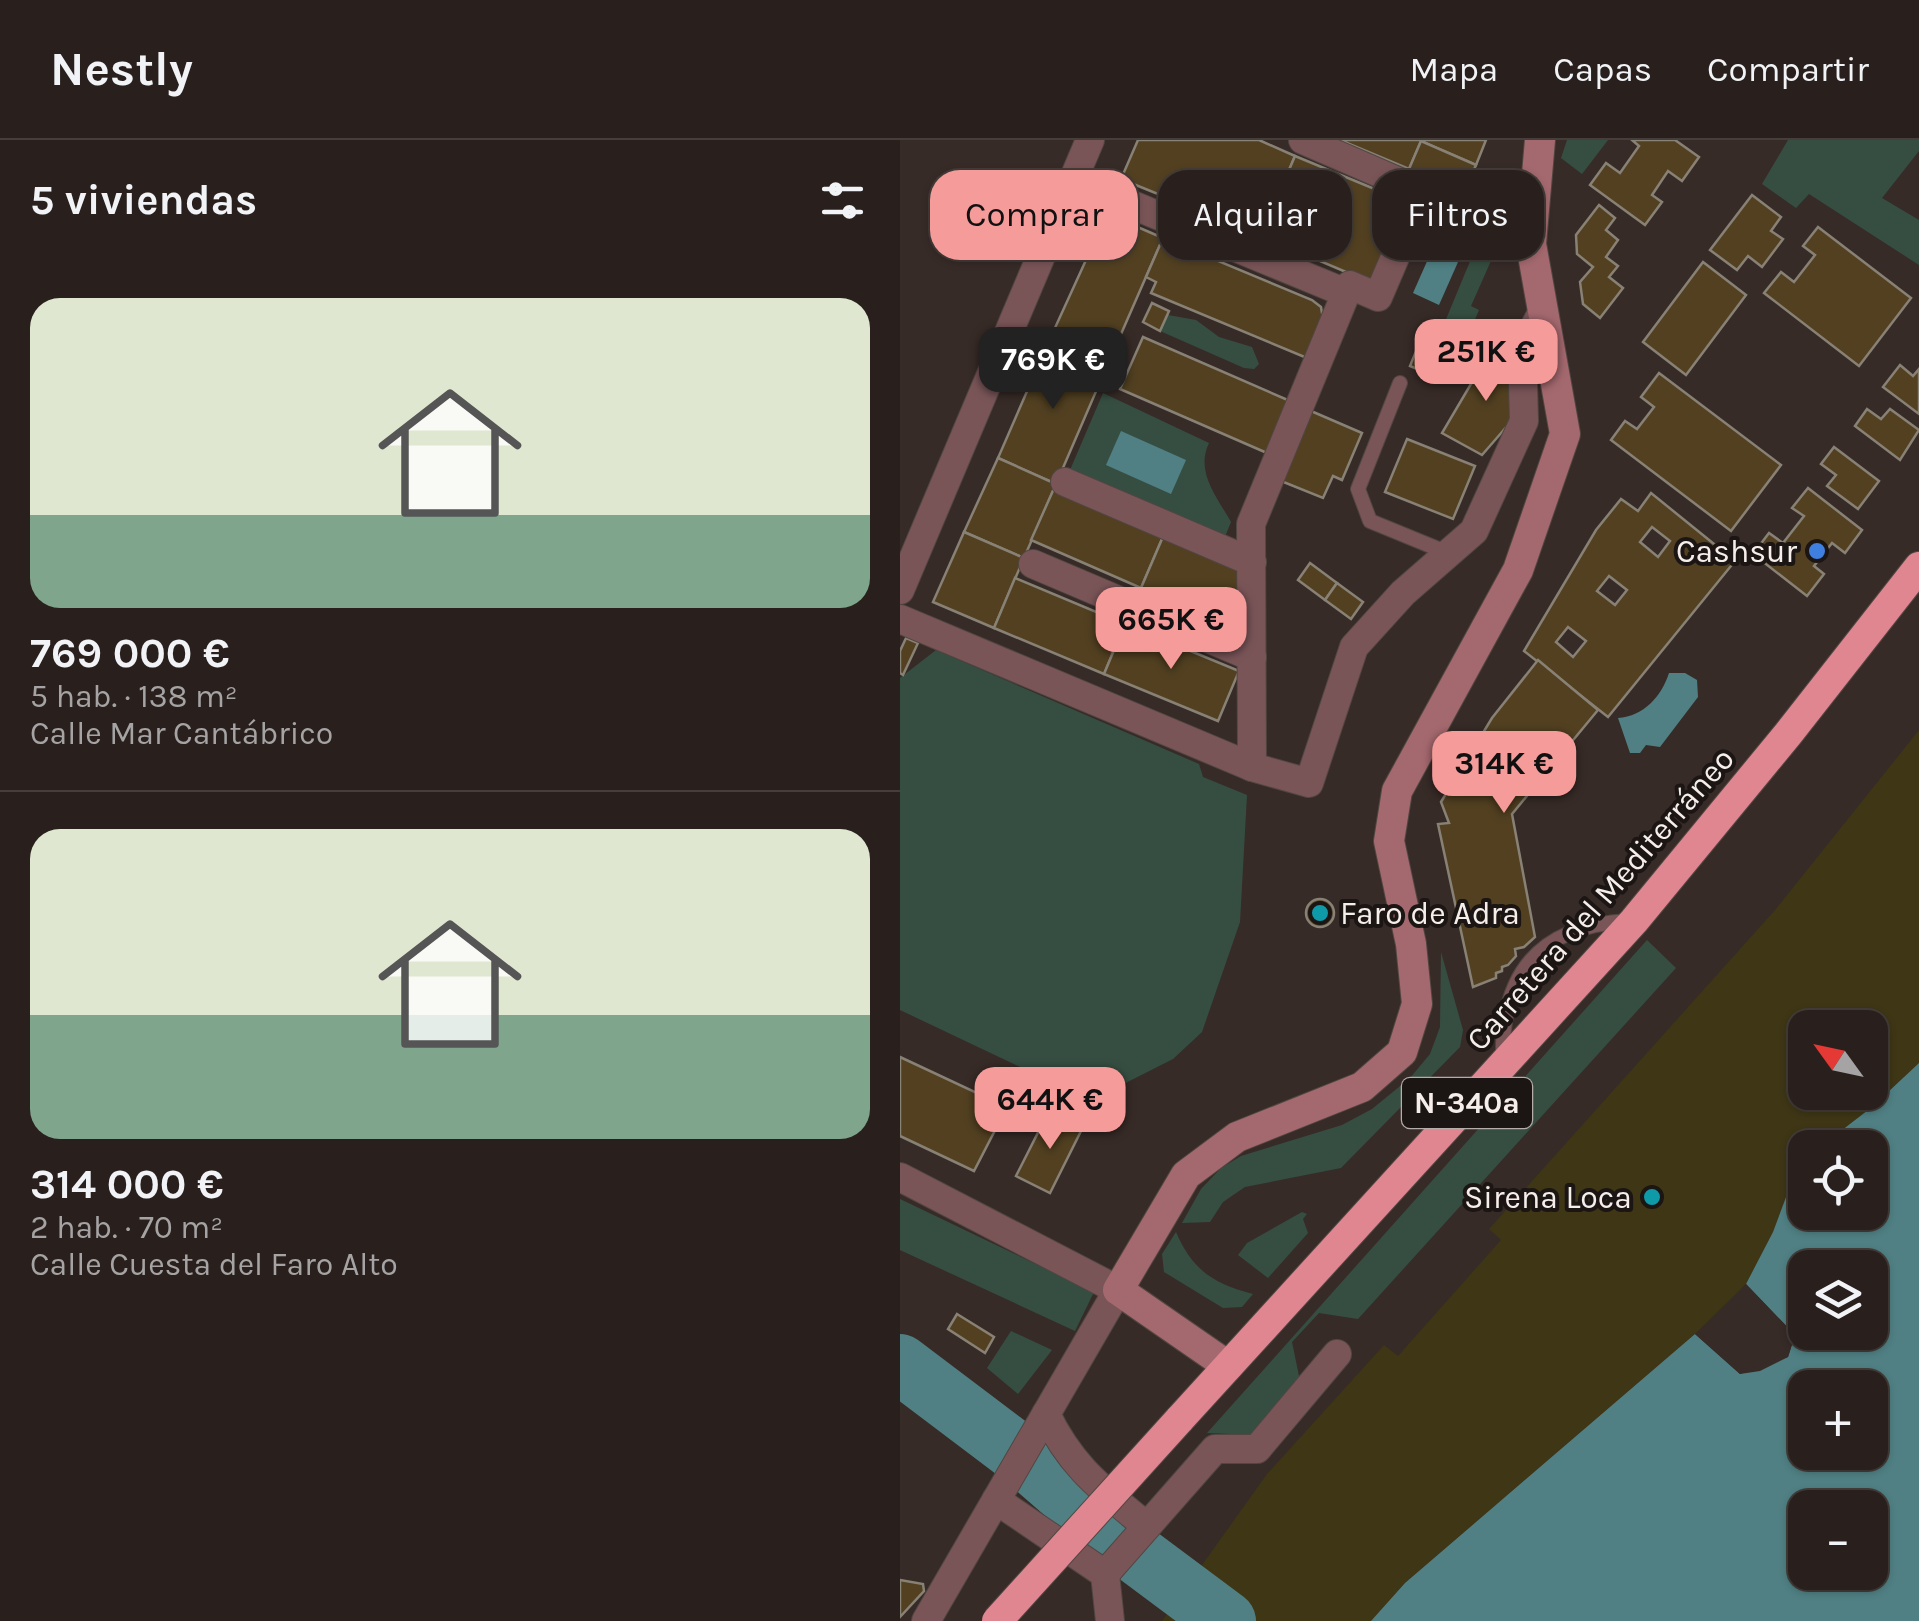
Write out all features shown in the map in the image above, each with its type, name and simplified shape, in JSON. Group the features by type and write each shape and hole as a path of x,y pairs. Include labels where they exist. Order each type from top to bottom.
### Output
{"highway":[{"name":"Carretera del Mediterráneo","path":"998,1621 1634,921 1919,567"}],"street":[{"path":"1076,170 1090,140"},
{"path":"1252,766 1251,524 1350,285 1378,296 1423,192 1303,140"},
{"path":"926,1621 1186,1175 1237,1137 1362,1087 1402,1052 1417,1004 1411,944 1389,841 1397,791 1518,570 1565,434 1531,244 1540,140"},
{"path":"1138,207 1346,293"},
{"path":"900,590 1038,260"},
{"path":"900,619 1252,766 1310,783 1354,648 1403,592 1474,530 1524,421 1522,350 1543,311"},
{"path":"1065,482 1252,562"},
{"path":"1033,564 1252,657"},
{"path":"900,1177 1118,1290 1228,1366"},
{"path":"1110,1621 1105,1574 1215,1449 1257,1448 1338,1354"},
{"path":"1046,1414 1062,1447 1086,1476 1146,1526"},
{"path":"996,1500 1105,1574"}],"lane":[{"path":"1400,383 1358,489 1370,521 1448,553"},
{"path":"1504,1063 1513,984 1532,955 1558,938 1594,923 1634,921"}],"green space":[{"path":"1567,140 1608,140 1582,174 1561,158"},
{"path":"1788,140 1919,140 1919,151 1882,198 1919,220 1919,265 1809,194 1796,208 1762,184"},
{"path":"1471,260 1491,260 1471,306 1479,310 1466,341 1442,329"},
{"path":"1168,315 1196,320 1219,337 1252,347 1259,364 1254,369 1244,368 1160,331"},
{"path":"1103,393 1209,443 1206,474 1231,522 1222,544 1067,477"},
{"path":"936,650 1199,764 1203,777 1247,795 1240,922 1202,1032 1173,1059 1098,1097 1081,1096 900,1010 900,678"},
{"path":"1647,940 1676,968 1358,1319 1319,1313 1292,1342 1300,1381 1253,1435 1207,1433"},
{"path":"1441,952 1463,1030 1460,1047 1341,1168 1245,1187 1223,1202 1210,1222 1182,1223 1201,1189 1221,1168 1241,1156 1342,1125 1372,1109 1410,1078 1430,1054 1440,1027"},
{"path":"900,1199 1094,1292 1075,1331 900,1250"},
{"path":"1302,1212 1307,1214 1303,1219 1308,1233 1268,1278 1238,1255 1247,1243"},
{"path":"1176,1232 1189,1256 1206,1274 1253,1294 1242,1307 1223,1308 1164,1272 1162,1254"},
{"path":"1011,1331 1052,1350 1018,1394 987,1368"}],"sand":[{"name":"Sirena Loca","path":"1919,730 1919,1063 1888,1092 1888,1010 1788,1010 1788,1110 1868,1110 1842,1130 1788,1130 1788,1192 1773,1232 1746,1284 1695,1334 1405,1583 1371,1621 1162,1621 1267,1474 1384,1345 1398,1356 1501,1240 1489,1229 1775,910"}],"water":[{"path":"1428,260 1459,260 1439,305 1413,293"},
{"path":"1121,431 1186,460 1171,494 1106,465"},
{"path":"1669,673 1685,673 1697,680 1698,697 1660,747 1646,745 1640,753 1630,753 1618,718 1636,714 1650,704"},
{"path":"1919,1063 1919,1621 1371,1621 1405,1583 1695,1334 1740,1374 1788,1357 1790,1350 1888,1350 1888,1250 1788,1250 1788,1328 1746,1284 1773,1232 1788,1192 1788,1230 1888,1230 1888,1130 1842,1130 1868,1110 1888,1110 1888,1092"}],"pier":[{"path":"1746,1284 1788,1328 1788,1334 1742,1288"},
{"path":"1698,1331 1741,1369 1784,1354 1788,1342 1788,1357 1760,1371 1740,1374 1695,1334"}],"building":[{"path":"1138,140 1259,140 1295,156 1289,170 1158,170 1158,194 1138,186 1138,170 1125,170"},
{"path":"1340,140 1486,140 1476,165 1421,141 1409,169"},
{"path":"1632,140 1675,140 1699,157 1682,181 1668,171 1652,195 1662,202 1645,225 1590,185 1606,163 1620,173 1639,146"},
{"path":"1421,141 1476,165 1474,170 1409,169"},
{"path":"1295,156 1329,170 1289,170"},
{"path":"1352,180 1372,188 1372,260 1382,260 1372,283 1318,260 1352,260"},
{"path":"1752,195 1781,217 1771,231 1783,239 1762,267 1748,256 1737,270 1710,250"},
{"path":"1599,205 1615,218 1606,230 1618,240 1606,257 1618,266 1609,277 1623,288 1600,318 1583,304 1580,282 1593,267 1577,254 1576,235"},
{"path":"1138,227 1158,236 1158,249 1107,366 1049,341 1086,260 1138,260"},
{"path":"1818,227 1911,298 1859,366 1764,293 1781,272 1794,282 1815,255 1803,246"},
{"path":"1158,249 1158,260 1216,260 1312,300 1321,307 1323,319 1307,358 1151,293 1156,282 1146,277"},
{"path":"1703,262 1746,295 1686,375 1643,342"},
{"path":"1152,303 1169,311 1160,331 1143,322"},
{"path":"1143,337 1290,401 1267,453 1120,389"},
{"path":"1049,341 1107,366 1056,484 998,458"},
{"path":"1417,349 1446,362 1439,378 1410,366"},
{"path":"1491,350 1517,358 1515,417 1482,455 1442,433"},
{"path":"1900,365 1913,376 1919,369 1919,414 1883,387"},
{"path":"1659,373 1781,465 1731,531 1611,440 1625,421 1637,429 1654,407 1641,397"},
{"path":"1867,409 1881,419 1890,409 1919,430 1900,460 1855,426"},
{"path":"1311,411 1362,433 1342,480 1333,476 1323,498 1281,481"},
{"path":"1407,439 1475,466 1453,519 1385,492"},
{"path":"1834,447 1879,481 1858,509 1827,486 1836,475 1821,464"},
{"path":"998,458 1056,484 1024,558 964,532"},
{"path":"1056,484 1165,532 1141,588 1031,540"},
{"path":"1808,488 1862,530 1845,553 1832,543 1814,566 1824,574 1807,596 1753,554 1769,533 1783,543 1804,516 1792,508"},
{"path":"1651,493 1735,561 1608,717 1524,651 1596,530 1621,499 1638,511","holes":["1652,527 1670,541 1658,557 1640,542","1609,576 1627,590 1615,605 1597,591","1568,627 1586,641 1573,657 1556,642"]},
{"path":"964,532 1024,558 994,628 933,602"},
{"path":"1165,532 1248,569 1223,624 1141,588"},
{"path":"1310,563 1337,583 1325,600 1298,580"},
{"path":"1015,578 1125,624 1104,674 994,628"},
{"path":"1337,583 1363,602 1351,619 1325,600"},
{"path":"1125,624 1239,671 1218,721 1104,674"},
{"path":"906,638 918,643 903,675 900,651"},
{"path":"1538,660 1598,710 1512,814 1535,937 1515,949 1516,956 1496,973 1496,978 1473,987 1438,824 1449,823 1441,802 1492,718"},
{"name":"Faro de Adra","path":"1320,899 1330,903 1334,913 1330,923 1320,927 1310,923 1306,913 1310,903"},
{"path":"900,1057 1007,1107 974,1171 900,1136"},
{"path":"1049,1111 1083,1127 1050,1193 1016,1176"},
{"path":"957,1314 994,1337 985,1353 948,1329"},
{"path":"900,1580 923,1584 924,1591 900,1617"}],"waterway":[{"path":"900,1364 1022,1456 1128,1548 1226,1621"}],"place":[{"name":"Cashsur","path":"1817,551"},
{"name":"Faro de Adra","path":"1320,913"},
{"name":"Sirena Loca","path":"1652,1197"}]}
